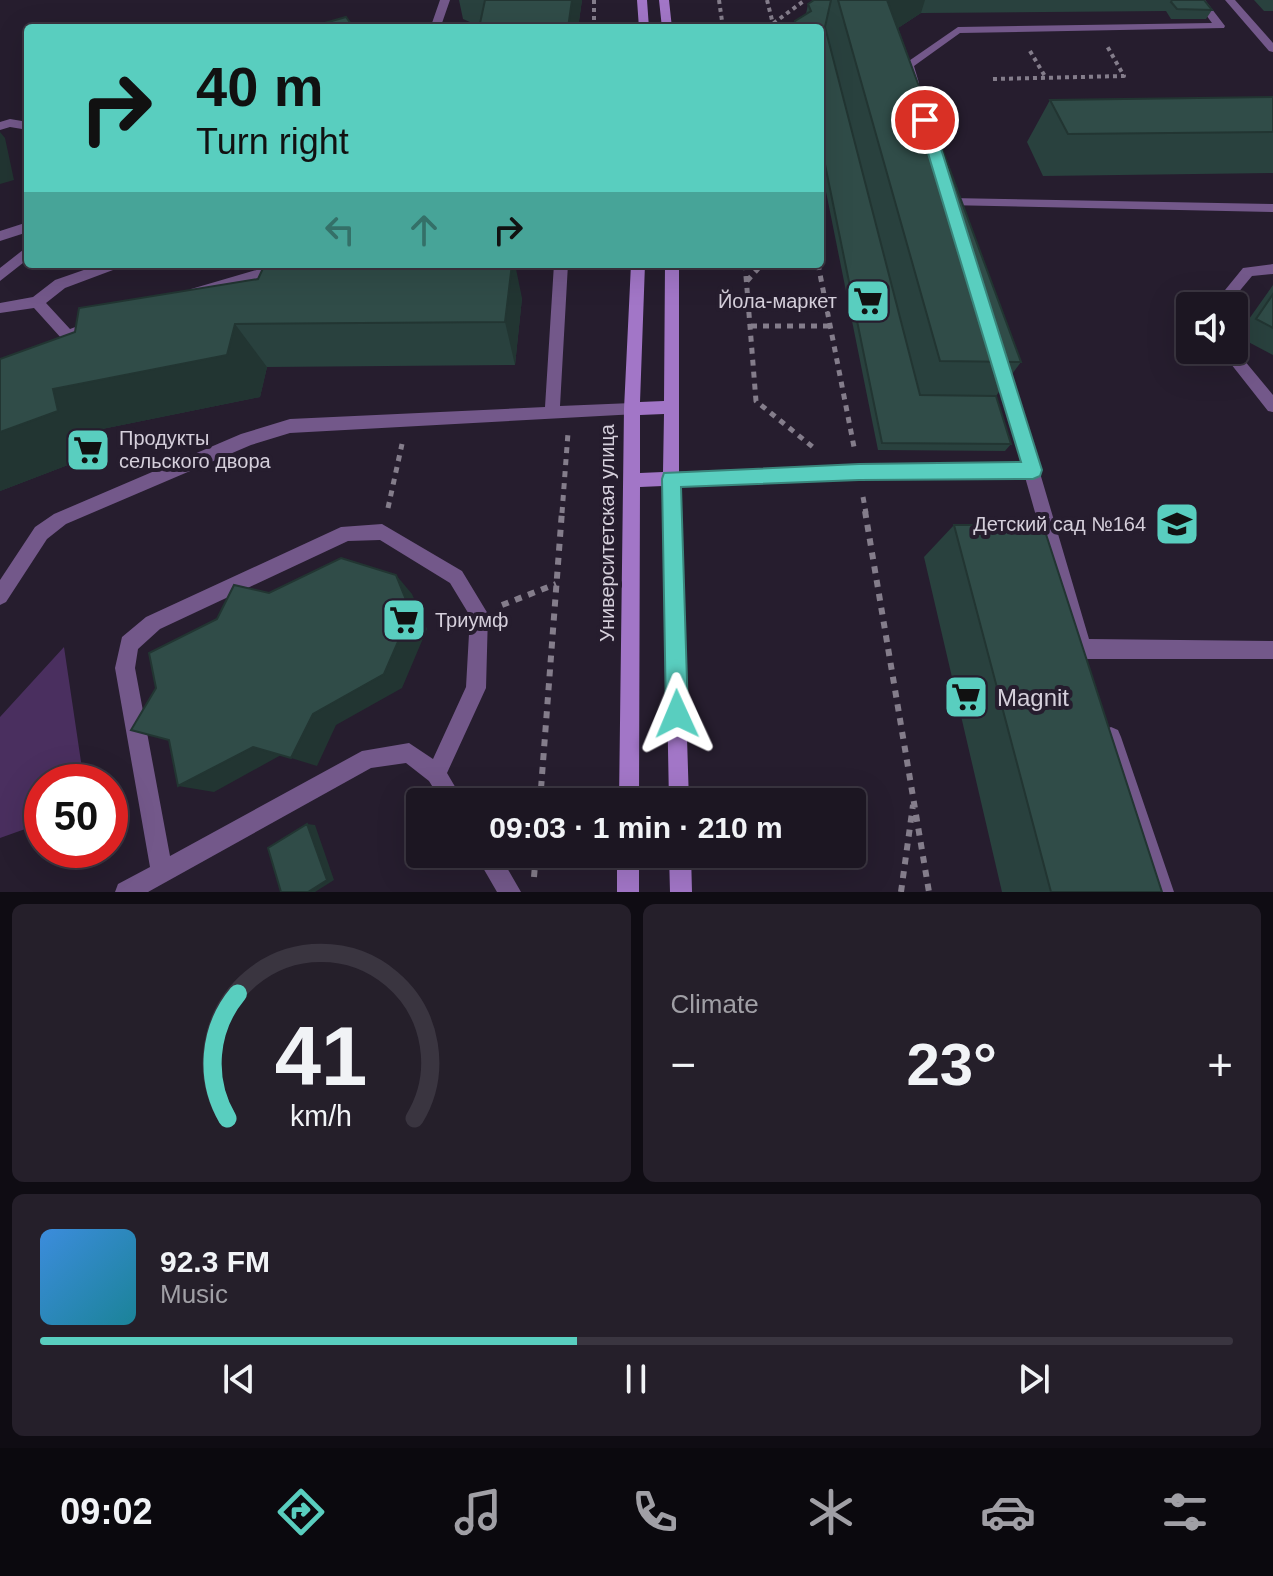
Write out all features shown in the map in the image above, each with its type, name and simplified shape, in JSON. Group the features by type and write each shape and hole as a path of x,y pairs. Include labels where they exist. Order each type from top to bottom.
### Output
{"main road":[{"path":"642,0 644,24"},
{"path":"664,0 667,24"},
{"name":"Университетская улица","path":"629,788 632,409 638,268"},
{"path":"672,268 671,479 679,788"},
{"path":"632,409 671,407"},
{"path":"631,480 671,479"},
{"path":"628,868 628,892"},
{"path":"680,868 681,892"}],"lane":[{"path":"438,24 445,0"},
{"path":"918,96 908,65 958,30 1220,26 1200,0"},
{"path":"1230,0 1273,49"},
{"path":"0,126 10,123 24,125"},
{"path":"950,202 1273,208"},
{"path":"0,236 24,228"},
{"path":"0,276 24,255"},
{"path":"0,308 37,302 60,284 105,268"},
{"path":"180,298 281,268"},
{"path":"552,412 561,268"},
{"path":"1231,292 1248,271 1273,269"},
{"path":"37,302 67,335 95,325"},
{"path":"996,351 1033,470 1084,655 1273,650"},
{"path":"1238,364 1273,406"},
{"path":"0,596 41,533 60,519 247,439 290,426 632,409"},
{"path":"671,479 853,472 1033,470"},
{"path":"162,871 125,668 129,644 153,623 347,533 382,532 456,577 479,614 476,688 436,774"},
{"path":"1106,720 1163,892"},
{"path":"126,892 369,758 409,753 436,774 445,788"},
{"path":"495,868 510,892"}],"path":[{"path":"594,0 594,24"},
{"path":"719,0 722,24"},
{"path":"767,0 773,24"},
{"path":"774,24 805,0"},
{"path":"993,79 1124,76 1096,28"},
{"path":"1017,29 1046,78"},
{"path":"745,268 756,401 853,472"},
{"path":"746,281 758,268"},
{"path":"819,268 929,892"},
{"path":"751,326 830,326"},
{"path":"382,532 408,420"},
{"path":"541,788 569,424"},
{"path":"479,614 557,583"},
{"path":"901,892 913,800"}],"shaded area":[{"path":"64,647 81,764 24,764 24,829 0,838 0,717"}],"building":[{"path":"485,0 572,0 569,24 480,24"},
{"path":"814,0 831,0 825,27 920,395 996,396 1011,444 882,443 824,160 824,24 796,24 795,21 811,11 808,4"},
{"path":"838,0 887,0 1021,362 940,361"},
{"path":"1172,0 1204,0 1212,10 1177,9"},
{"path":"346,17 351,24 321,24"},
{"path":"1273,97 1273,132 1068,134 1050,100"},
{"path":"263,268 512,268 505,322 235,324 227,355 53,389 58,411 0,432 0,359 75,332 79,308 258,279"},
{"path":"1273,294 1273,328 1256,319"},
{"path":"954,525 1043,525 1162,892 1051,892"},
{"path":"341,558 396,575 411,612 384,674 313,714 291,758 253,747 178,786 169,740 131,730 156,688 149,653 217,619 234,585 269,593"},
{"path":"307,824 327,880 308,892 281,892 268,848"}],"place":[{"name":"Йола-маркет","path":"868,301"},
{"name":"Продукты сельского двора","path":"88,450"},
{"name":"Детский сад №164","path":"1177,524"},
{"name":"Триумф","path":"404,620"},
{"name":"Magnit","path":"966,697"}],"route":[{"path":"677,714 671,479 1033,470 925,120"}]}
